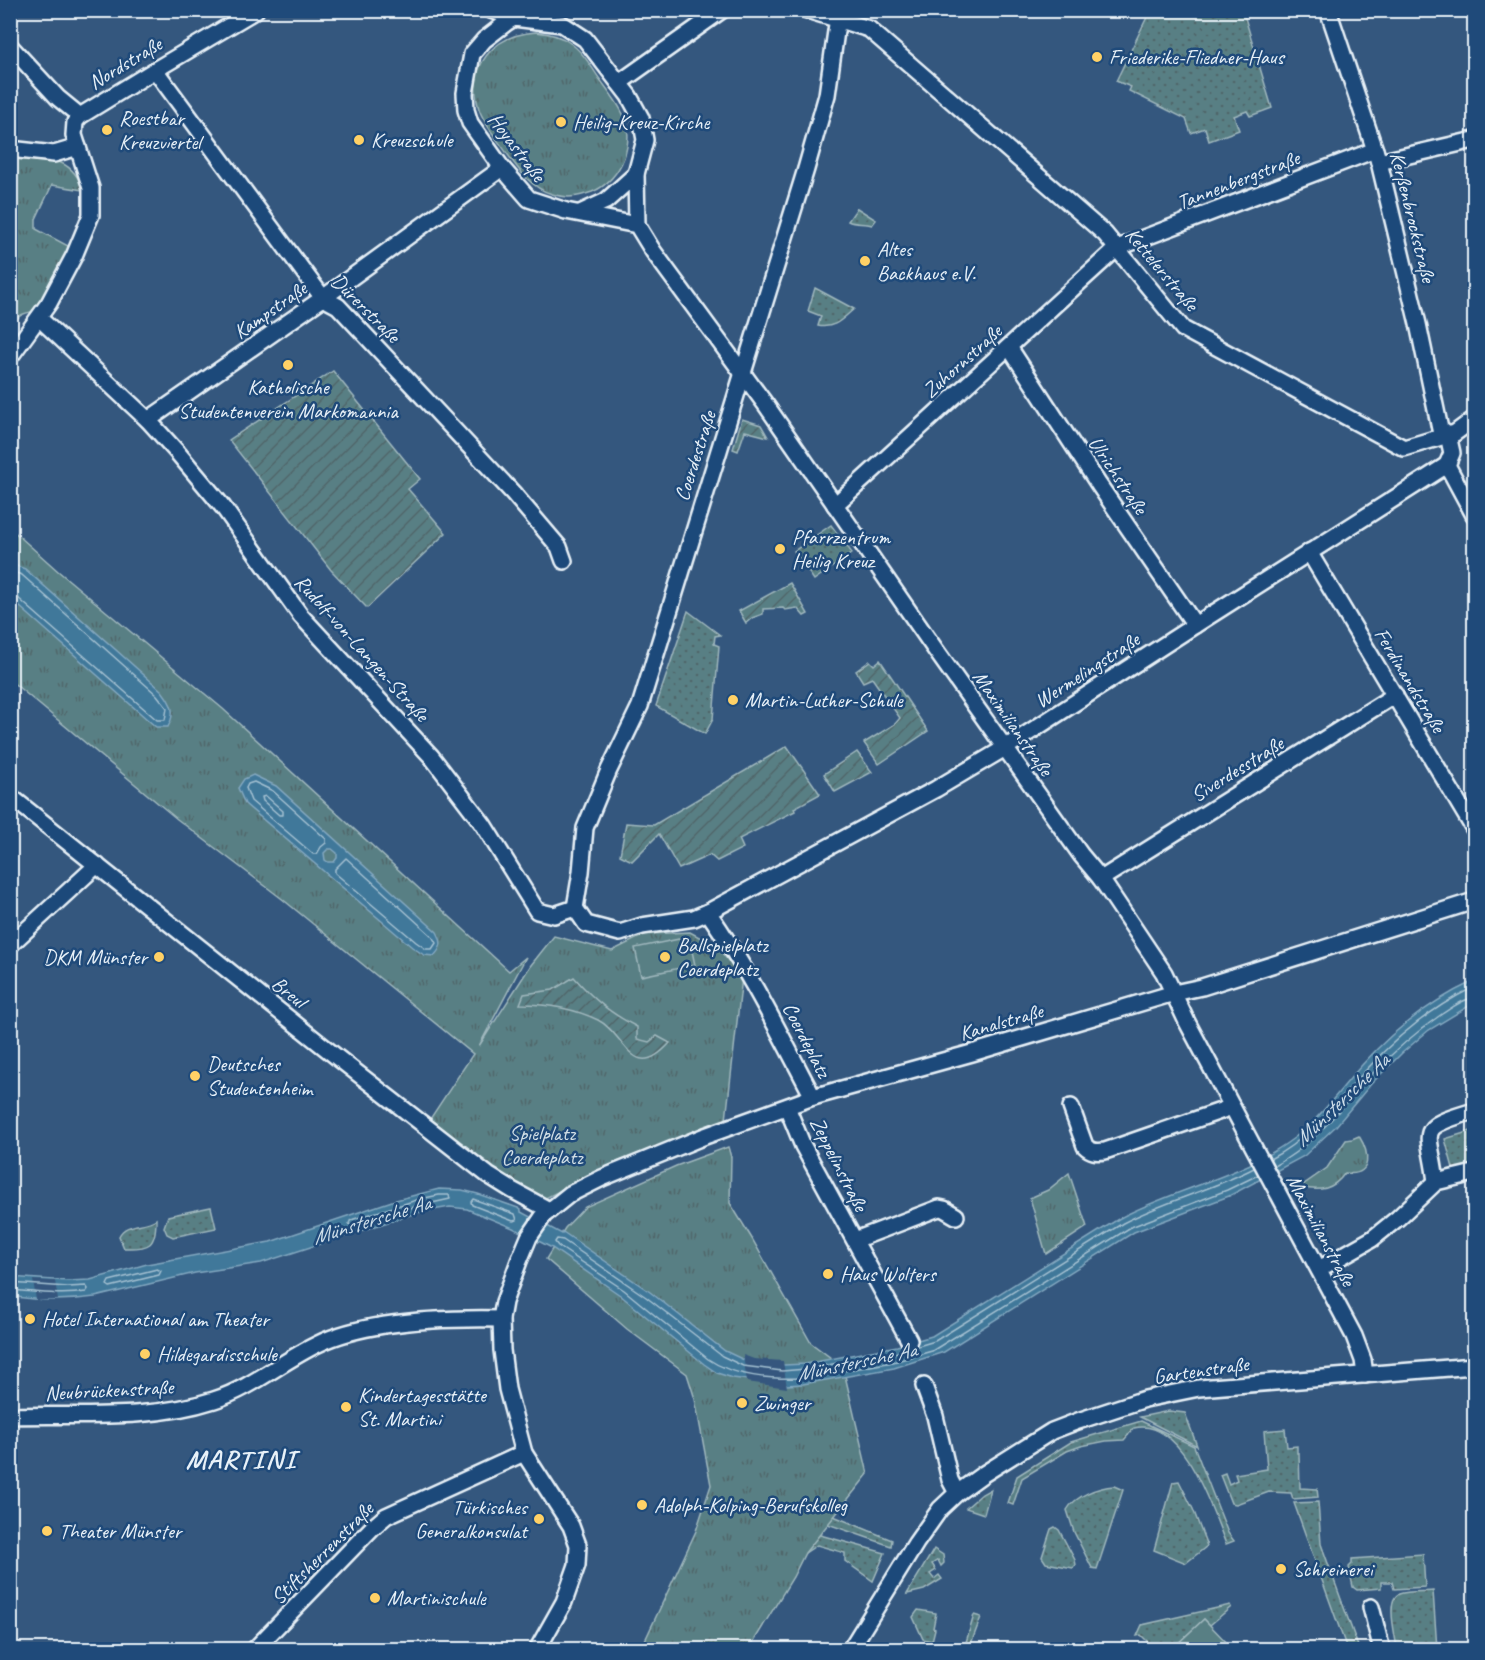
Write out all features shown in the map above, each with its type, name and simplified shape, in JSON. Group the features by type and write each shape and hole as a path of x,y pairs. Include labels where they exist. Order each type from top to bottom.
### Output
{"street":[{"name":"Nordstraße","path":"80,116 154,69 256,10"},
{"path":"491,10 514,18 562,24 576,32 585,39 629,96 640,118 645,140 636,174 637,225 653,251 743,374"},
{"path":"619,83 722,10"},
{"name":"Kettelerstraße","path":"807,10 838,15 869,29 1105,234 1183,329 1404,448 1462,430 1474,420"},
{"name":"Kerßenbrockstraße","path":"1328,10 1377,156 1418,324 1438,422 1440,429 1448,435"},
{"name":"Coerdestraße","path":"575,908 585,828 609,770 640,706 806,169 824,105 838,15"},
{"name":"Hoyastraße","path":"514,18 492,34 472,54 465,93 466,110 470,123 502,168 530,200 637,225"},
{"path":"10,46 58,98 80,116 74,128 91,188 91,215 74,256 39,318 10,357"},
{"name":"Dürerstraße","path":"154,69 323,298 338,306 513,493 559,547 564,561"},
{"name":"Tannenbergstraße","path":"1117,248 1377,156 1474,140"},
{"path":"10,149 54,154 78,147"},
{"name":"Kampstraße","path":"148,420 323,298 502,168"},
{"path":"580,213 606,201 636,174"},
{"name":"Zuhornstraße","path":"835,505 1117,248"},
{"name":"Rudolf-von-Langen-Straße","path":"39,318 148,420 177,452 223,507 301,616 431,756 483,824 537,911 554,915 575,908"},
{"name":"Ulrichstraße","path":"1009,347 1099,485 1195,625"},
{"name":"Maximilianstraße","path":"743,374 1005,748 1076,848 1101,879 1174,993 1187,1022 1354,1336 1363,1360 1365,1375"},
{"path":"1448,435 1452,453 1447,465 1474,515"},
{"name":"Wermelingstraße","path":"708,912 927,794 1005,748 1447,465"},
{"name":"Ferdinandstraße","path":"1309,552 1474,829"},
{"name":"Siverdesstraße","path":"1101,879 1395,695"},
{"name":"Breul","path":"10,796 338,1058 544,1215"},
{"path":"10,945 97,865"},
{"name":"Kanalstraße","path":"544,1215 570,1194 602,1178 705,1136 813,1097 983,1050 1174,993 1202,987 1474,901"},
{"path":"575,908 586,924 620,933 642,926 694,918 708,912"},
{"name":"Coerdeplatz","path":"708,912 733,948 766,1004 813,1097"},
{"name":"Zeppelinstraße","path":"787,1107 802,1146 909,1340"},
{"path":"1071,1107 1085,1146 1090,1151 1097,1152 1232,1107"},
{"path":"1436,1182 1428,1141 1431,1130 1441,1121 1474,1111"},
{"path":"1319,1269 1372,1239 1436,1182 1474,1173"},
{"name":"Zeppelinstraße","path":"855,1240 939,1208 956,1216"},
{"path":"537,1650 564,1602 577,1565 578,1552 571,1526 524,1453 507,1389 501,1319 511,1280 529,1237 544,1215"},
{"name":"Neubrückenstraße","path":"10,1416 125,1414 180,1408 230,1394 302,1352 343,1334 370,1328 450,1318 501,1319"},
{"name":"Gartenstraße","path":"850,1650 940,1509 957,1493 1052,1431 1078,1420 1145,1399 1199,1388 1474,1366"},
{"path":"924,1386 935,1416 950,1480 957,1493"},
{"name":"Stiftsherrenstraße","path":"254,1650 386,1516 524,1453"},
{"path":"1371,1607 1383,1650"}],"green space":[{"path":"1150,11 1243,11 1272,108 1250,116 1247,111 1234,116 1239,130 1209,141 1205,128 1191,133 1186,119 1129,91 1131,87 1116,81"},
{"path":"536,32 558,36 578,50 614,99 626,123 627,146 619,169 603,186 587,194 572,197 557,196 531,183 495,137 479,109 476,79 486,56 507,39"},
{"path":"11,154 45,158 64,164 78,178 83,190 52,185 36,219 36,229 70,247 36,311 21,315 11,327"},
{"path":"857,208 876,220 872,225 848,221"},
{"path":"815,288 854,309 834,325 818,326 821,316 808,311"},
{"path":"333,371 420,479 408,489 446,533 367,608 331,570 229,440"},
{"path":"742,419 761,425 768,437 745,431 738,451 733,449"},
{"path":"831,525 852,553 814,580 794,551"},
{"name":"Spielplatz Coerdeplatz","path":"10,528 223,709 509,971 526,957 479,1046 531,965 554,936 612,951 646,934 690,932 716,946 742,977 726,1120 612,1164 538,1202 444,1136 428,1122 473,1054 281,898 177,819 11,681"},
{"path":"790,583 808,614 804,616 797,608 763,609 763,614 746,623 739,611"},
{"path":"688,611 720,635 715,636 714,644 719,646 713,719 705,734 656,706"},
{"path":"880,660 928,731 879,764 864,743 895,724 900,718 872,678 863,682 856,671 870,661 874,665"},
{"path":"787,746 820,794 794,808 795,811 739,839 743,848 717,861 710,855 679,869 659,834 632,861 620,855 626,823 654,825"},
{"path":"857,752 872,772 835,792 824,774"},
{"name":"Ballspielplatz Coerdeplatz","path":"689,937 695,965 641,976 635,948"},
{"path":"574,977 603,1005 637,1027 637,1039 649,1042 657,1036 670,1043 657,1055 647,1059 638,1058 608,1027 598,1020 579,1012 560,1008 520,1004 524,994 553,990"},
{"path":"1474,1130 1474,1167 1443,1176 1442,1172 1453,1168 1445,1139"},
{"path":"1359,1136 1367,1156 1365,1167 1361,1171 1345,1173 1336,1183 1326,1188 1300,1187 1327,1168 1346,1140"},
{"path":"728,1147 731,1157 730,1203 811,1343 843,1367 868,1474 805,1553 749,1649 641,1649 696,1531 711,1485 695,1399 687,1374 627,1329 546,1259 565,1228 585,1207 676,1166"},
{"path":"1069,1173 1087,1227 1046,1254 1030,1198 1048,1190"},
{"path":"211,1207 216,1228 173,1237 167,1234 164,1227 168,1216"},
{"path":"156,1219 155,1235 150,1244 140,1248 124,1248 119,1236 122,1232"},
{"path":"1169,1411 1185,1413 1197,1446 1140,1417"},
{"path":"1141,1421 1194,1446 1228,1533 1234,1541 1226,1544 1204,1489 1181,1450 1167,1436 1151,1428 1134,1428 1124,1440 1106,1441 1067,1451 1022,1478 1013,1505 1008,1503 1017,1476 1071,1442"},
{"path":"1285,1429 1287,1447 1297,1446 1297,1453 1299,1453 1300,1488 1317,1489 1318,1497 1293,1499 1291,1493 1269,1492 1236,1504 1231,1503 1220,1475 1225,1473 1229,1484 1237,1480 1235,1474 1267,1469 1264,1431"},
{"path":"1179,1481 1207,1546 1186,1563 1154,1550 1173,1482"},
{"path":"1114,1486 1123,1490 1097,1569 1092,1568 1074,1532 1067,1510 1075,1500 1088,1493"},
{"path":"991,1489 984,1514 966,1508 982,1494"},
{"path":"1318,1502 1321,1544 1359,1649 1347,1649 1294,1503"},
{"path":"815,1505 836,1517 892,1540 891,1546 802,1515"},
{"path":"1055,1527 1059,1530 1075,1560 1076,1565 1073,1568 1046,1563 1042,1557 1051,1529"},
{"path":"802,1530 885,1553 873,1581 845,1561 845,1553 817,1545 805,1553"},
{"path":"934,1549 943,1555 944,1563 941,1566 938,1560 932,1564 936,1570 930,1574 934,1579 939,1575 942,1579 924,1590 907,1594"},
{"path":"1423,1554 1425,1587 1394,1589 1392,1582 1381,1582 1381,1588 1357,1590 1353,1587 1349,1567 1352,1559"},
{"path":"1433,1591 1437,1649 1397,1649 1392,1611 1395,1598 1403,1593"},
{"path":"1230,1605 1231,1607 1210,1625 1204,1619 1172,1649 1155,1649 1141,1635 1137,1636 1142,1625"},
{"path":"918,1610 936,1613 932,1641 923,1639 913,1617"},
{"path":"974,1615 981,1617 969,1649 964,1649"},
{"path":"1204,1619 1233,1649 1172,1649"}],"water":[{"path":"11,564 25,569 162,691 172,708 172,717 168,727 156,727 11,599"},
{"path":"253,775 276,786 437,932 441,945 434,956 424,955 412,947 245,804 238,788 244,779","holes":["332,849 337,853 337,858 334,862 328,862 325,860 324,853"]},
{"name":"Münstersche Aa","path":"1474,981 1474,1003 1429,1030 1402,1053 1371,1084 1336,1126 1304,1156 1229,1196 1134,1232 944,1352 894,1368 786,1385 733,1378 717,1373 620,1295 552,1248 513,1228 467,1209 450,1207 416,1213 261,1263 195,1273 95,1297 53,1300 11,1296 10,1277 68,1281 90,1280 147,1264 270,1242 392,1201 439,1189 462,1190 518,1208 521,1212 562,1234 563,1232 650,1292 725,1351 744,1360 784,1365 805,1364 897,1346 932,1336 1120,1218 1164,1198 1231,1173 1274,1151 1313,1122 1362,1065 1400,1028 1428,1007"}],"pier":[{"path":"33,1280 55,1281 58,1300 36,1300"},
{"path":"743,1355 754,1359 783,1361 787,1388 747,1382"}],"place":[{"name":"Friederike-Fliedner-Haus","path":"1097,57"},
{"name":"Heilig-Kreuz-Kirche","path":"561,122"},
{"name":"Roestbar Kreuzviertel","path":"107,130"},
{"name":"Kreuzschule","path":"359,140"},
{"name":"Altes Backhaus e.V.","path":"865,261"},
{"name":"Katholische Studentenverein Markomannia","path":"288,365"},
{"name":"Pfarrzentrum Heilig Kreuz","path":"780,549"},
{"name":"Martin-Luther-Schule","path":"733,700"},
{"name":"DKM Münster","path":"159,957"},
{"name":"Ballspielplatz Coerdeplatz","path":"665,957"},
{"name":"Deutsches Studentenheim","path":"195,1076"},
{"name":"Haus Wolters","path":"828,1274"},
{"name":"Hotel International am Theater","path":"30,1319"},
{"name":"Hildegardisschule","path":"145,1354"},
{"name":"Zwinger","path":"742,1403"},
{"name":"Kindertagesstätte St. Martini","path":"346,1407"},
{"name":"Adolph-Kolping-Berufskolleg","path":"642,1505"},
{"name":"Türkisches Generalkonsulat","path":"539,1519"},
{"name":"Theater Münster","path":"47,1531"},
{"name":"Schreinerei","path":"1281,1569"},
{"name":"Martinischule","path":"375,1598"}],"district":[{"name":"MARTINI","path":"241,1459"}]}
